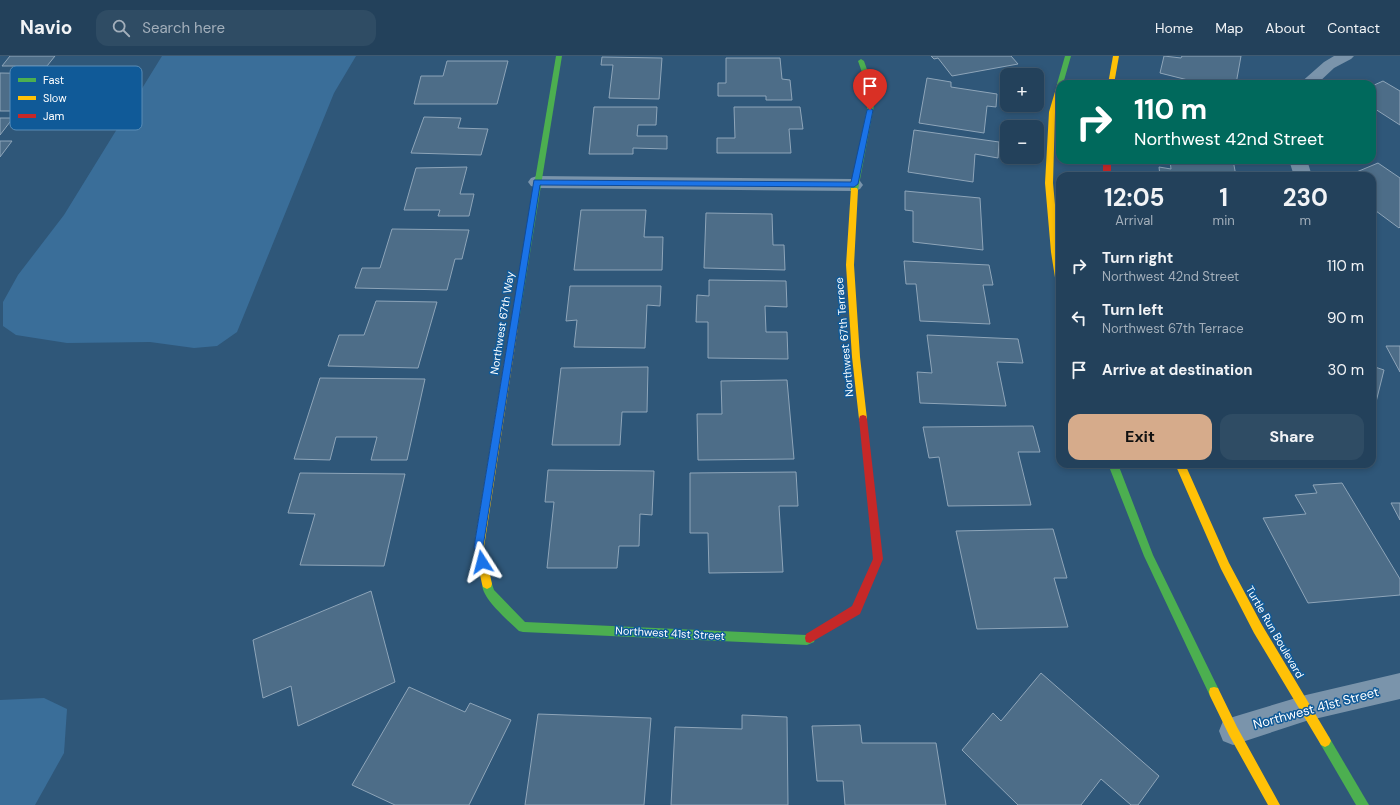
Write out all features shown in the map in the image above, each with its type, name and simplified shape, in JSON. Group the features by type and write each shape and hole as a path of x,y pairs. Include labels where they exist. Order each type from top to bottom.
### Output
{"street":[{"name":"Northwest 67th Way","path":"489,593 478,547 559,56"},
{"path":"1061,80 1068,56"},
{"path":"1112,80 1116,56"},
{"path":"1312,80 1329,65 1346,56"},
{"name":"Northwest 67th Terrace","path":"856,610 878,559 856,357 850,272 854,184 873,95 861,61"},
{"path":"1056,98 1052,112 1049,183 1056,258"},
{"path":"537,182 854,184"},
{"path":"1115,468 1149,556 1233,731 1274,805"},
{"name":"Turtle Run Boulevard","path":"1182,468 1224,566 1258,629 1364,805"},
{"name":"Northwest 41st Street","path":"489,593 523,627 807,640 856,610"},
{"name":"Northwest 41st Street","path":"1233,731 1306,708 1400,686"}],"water":[{"path":"162,56 356,56 334,93 237,332 217,346 194,348 150,342 67,343 16,335 3,326 3,302 18,275 64,215 116,130 142,130 142,88"},
{"path":"44,698 67,709 64,753 35,805 0,805 0,700"}],"building":[{"path":"10,56 55,56 47,66 2,66"},
{"path":"931,56 1011,56 1018,64 952,76 938,58 934,59"},
{"path":"1164,56 1181,58 1182,56 1241,56 1237,80 1188,80 1160,73"},
{"path":"602,57 662,58 659,99 609,98 613,65 601,65"},
{"path":"726,58 780,58 782,79 790,80 792,100 766,100 766,96 718,96 718,83 726,83"},
{"path":"447,61 508,61 497,104 414,104 421,76 443,76"},
{"path":"0,73 10,73 10,111 0,111"},
{"path":"927,78 951,82 951,87 997,94 996,107 987,106 984,133 919,123"},
{"path":"1383,81 1400,91 1400,125 1376,110 1376,84"},
{"path":"594,107 657,107 656,125 638,125 637,136 667,136 667,149 633,148 633,154 589,154"},
{"path":"734,107 800,107 803,129 789,129 791,153 717,153 717,138 735,138"},
{"path":"424,117 461,118 458,128 488,129 481,155 411,153"},
{"path":"0,118 10,118 10,122 0,135"},
{"path":"914,130 999,142 998,158 975,154 973,182 908,172"},
{"path":"0,141 12,141 0,157"},
{"path":"1378,163 1400,178 1399,228 1376,211 1376,172 1357,172"},
{"path":"1170,164 1234,164 1235,172 1160,172 1159,167 1171,169"},
{"path":"467,167 460,194 474,194 469,216 438,216 440,210 404,210 416,168"},
{"path":"905,191 980,198 983,250 913,242 913,211 905,210"},
{"path":"581,210 646,210 644,237 663,237 662,270 574,270"},
{"path":"706,213 772,214 773,245 784,245 785,270 704,268"},
{"path":"392,229 469,230 462,259 455,259 447,290 355,288 362,268 380,268"},
{"path":"904,261 989,265 993,285 983,285 990,324 920,321 916,284 906,284"},
{"path":"709,280 786,281 787,307 765,306 766,332 787,332 788,359 708,358 708,322 696,322 697,295 709,296"},
{"path":"570,286 661,286 660,306 647,305 645,348 574,347 577,320 566,321"},
{"path":"376,301 437,302 418,368 328,366 339,335 364,335"},
{"path":"927,335 1018,339 1023,363 997,362 1006,406 920,403 917,372 932,373"},
{"path":"1386,346 1400,346 1400,372"},
{"path":"648,367 647,412 622,412 620,445 552,445 561,368"},
{"path":"1376,367 1384,370 1376,402"},
{"path":"320,378 425,379 407,460 371,460 377,437 336,437 330,460 294,459"},
{"path":"787,380 794,459 698,460 697,414 722,414 721,381"},
{"path":"1033,426 1040,452 1018,452 1031,505 948,506 939,457 929,458 923,427"},
{"path":"548,470 654,471 652,515 640,514 639,546 619,546 617,568 547,568 554,502 545,502"},
{"path":"796,472 798,506 779,506 783,572 709,573 708,533 690,533 690,473"},
{"path":"300,473 405,474 384,566 300,565 315,514 288,513"},
{"path":"1342,483 1400,579 1400,595 1308,603 1263,518 1306,514 1295,495 1317,493 1313,485"},
{"path":"1391,503 1400,503 1400,520"},
{"path":"1053,529 1067,578 1054,578 1068,627 977,629 956,531"},
{"path":"371,591 395,682 298,726 291,686 263,698 253,640"},
{"path":"1041,673 1159,776 1138,805 1131,805 1101,779 1081,805 1018,805 962,750 993,713 1001,721"},
{"path":"409,687 465,712 470,703 511,720 469,805 395,805 352,785"},
{"path":"538,714 651,718 644,805 525,805"},
{"path":"742,715 787,717 788,805 671,805 675,727 742,729"},
{"path":"860,725 862,743 936,743 946,805 845,805 843,781 817,781 812,726"}],"traffic: fast":[{"path":"514,327 559,56"},
{"path":"1061,80 1068,56"},
{"path":"854,190 873,95 861,61"},
{"path":"1115,468 1149,556 1214,692"},
{"path":"487,584 489,593 523,627 807,640 810,638"},
{"path":"1325,741 1363,805"}],"traffic: slow":[{"path":"1112,80 1116,56"},
{"path":"1056,98 1052,112 1049,183 1056,258"},
{"path":"854,190 850,265 856,357 863,419"},
{"path":"487,584 479,547 514,327"},
{"path":"1182,468 1225,566 1258,629 1325,741"},
{"path":"1214,692 1233,731 1274,805"}],"traffic: jam":[{"path":"1107,164 1107,172"},
{"path":"810,638 856,610 878,559 863,419"}],"route":[{"path":"482,562 478,547 537,182 854,184 870,110"}]}
